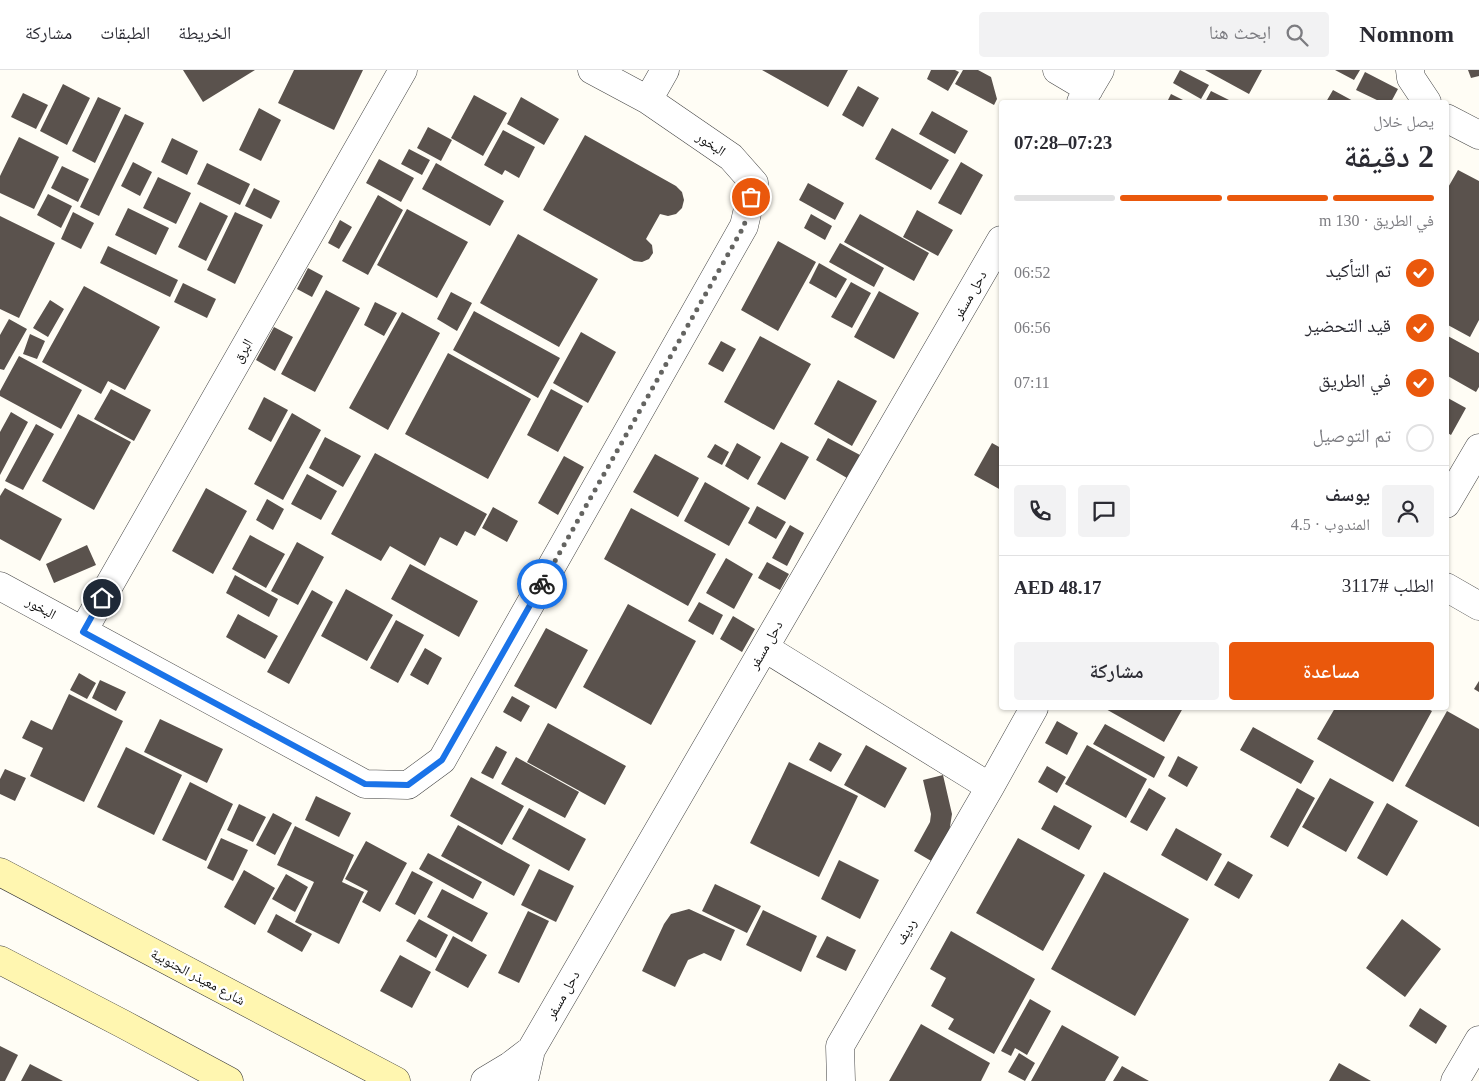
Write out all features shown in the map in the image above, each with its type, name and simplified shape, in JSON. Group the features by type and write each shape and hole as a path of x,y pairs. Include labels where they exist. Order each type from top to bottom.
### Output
{"street":[{"name":"البرق","path":"83,632 403,70"},
{"name":"البخور","path":"0,586 365,784 408,785 442,760 744,226 754,183 731,157 648,100 592,70"},
{"path":"648,100 665,70"},
{"path":"1057,70 1090,87"},
{"path":"1410,70 1411,78 1426,100"},
{"path":"1449,120 1479,135"},
{"name":"دحل مسفر","path":"524,1081 531,1050 999,243"},
{"path":"1449,499 1479,448"},
{"path":"1449,589 1479,606"},
{"path":"765,648 990,787"},
{"name":"رديف","path":"841,1081 840,1046 1033,710"},
{"name":"شارع معيذر الجنوبية","path":"0,872 396,1081"},
{"path":"0,960 229,1081"},
{"name":"دحل مسفر","path":"485,1081 510,1066 531,1050"},
{"path":"1455,1081 1476,1050"}],"building":[{"path":"183,70 255,70 203,102"},
{"path":"294,70 363,70 334,130 278,103"},
{"path":"762,70 848,70 828,107"},
{"path":"931,70 955,70 959,72 948,91 927,79"},
{"path":"963,70 978,70 991,77 997,99 994,105 955,84"},
{"path":"1180,70 1209,85 1201,99 1173,83"},
{"path":"1205,70 1262,70 1249,94"},
{"path":"1335,70 1360,70 1354,80"},
{"path":"1468,70 1479,70 1479,76 1471,78"},
{"path":"1365,72 1398,89 1392,100 1377,100 1356,90"},
{"path":"63,84 90,98 67,145 40,131"},
{"path":"858,86 879,98 863,127 842,115"},
{"path":"1333,90 1351,100 1327,100"},
{"path":"1211,91 1229,100 1206,100"},
{"path":"23,93 48,105 36,129 11,117"},
{"path":"1171,94 1183,100 1168,100"},
{"path":"474,95 507,113 483,156 451,138"},
{"path":"98,97 121,108 95,163 72,151"},
{"path":"521,97 559,119 544,145 507,124"},
{"path":"259,108 281,120 261,161 239,150"},
{"path":"932,111 968,131 955,154 919,134"},
{"path":"125,114 144,123 99,216 80,207"},
{"path":"428,127 452,140 441,161 417,148"},
{"path":"892,128 949,160 931,190 875,159"},
{"path":"503,130 535,147 519,178 505,170 502,175 484,165"},
{"path":"585,135 676,186 682,192 684,200 682,208 676,214 668,216 660,214 646,239 652,245 653,253 649,259 642,262 634,261 543,210"},
{"path":"19,137 59,157 34,209 0,193 0,176"},
{"path":"172,138 198,151 187,175 161,162"},
{"path":"409,149 430,160 422,175 401,164"},
{"path":"379,159 414,178 401,202 366,183"},
{"path":"133,162 152,172 140,196 121,186"},
{"path":"961,162 983,175 961,215 938,203"},
{"path":"207,163 250,184 240,205 197,184"},
{"path":"436,163 504,201 490,226 422,189"},
{"path":"62,166 89,179 78,202 51,188"},
{"path":"1458,170 1479,181 1479,320 1470,337 1449,326 1449,186"},
{"path":"158,177 191,193 176,224 143,208"},
{"path":"808,183 844,203 835,220 799,200"},
{"path":"254,188 280,201 271,219 245,206"},
{"path":"48,194 72,206 61,228 37,215"},
{"path":"378,195 403,210 368,275 342,261"},
{"path":"200,202 228,216 206,261 178,247"},
{"path":"128,208 169,228 156,255 115,235"},
{"path":"407,209 468,242 437,298 377,265"},
{"path":"917,210 953,230 938,256 903,237"},
{"path":"73,212 94,223 81,249 61,239"},
{"path":"235,212 263,225 235,284 207,270"},
{"path":"811,214 832,226 825,240 804,228"},
{"path":"860,214 929,253 914,281 844,242"},
{"path":"0,216 55,243 19,318 0,309"},
{"path":"340,220 352,227 339,249 328,243"},
{"path":"518,234 598,279 559,347 480,303"},
{"path":"778,241 816,262 778,331 741,310"},
{"path":"840,243 884,268 874,287 829,262"},
{"path":"108,246 178,280 170,297 100,263"},
{"path":"819,263 847,279 836,298 809,283"},
{"path":"308,268 323,276 312,297 297,289"},
{"path":"851,282 871,293 852,328 831,317"},
{"path":"183,283 216,299 207,318 174,302"},
{"path":"84,286 160,327 125,390 108,381 101,394 42,362"},
{"path":"326,290 360,308 315,392 281,374"},
{"path":"879,291 919,313 894,359 854,337"},
{"path":"451,292 472,303 457,331 437,319"},
{"path":"50,300 64,309 48,337 33,328"},
{"path":"375,302 397,313 384,336 364,325"},
{"path":"474,311 560,358 538,398 453,350"},
{"path":"402,312 440,333 388,430 349,408"},
{"path":"9,319 27,329 4,370 0,369 0,335"},
{"path":"274,327 293,337 275,371 256,360"},
{"path":"581,332 616,352 588,403 553,383"},
{"path":"30,334 45,341 37,359 23,354"},
{"path":"760,336 811,364 774,430 724,402"},
{"path":"1449,337 1479,353 1479,387 1476,392 1449,377"},
{"path":"721,341 736,349 723,372 708,364"},
{"path":"448,353 531,399 488,479 405,434"},
{"path":"19,356 82,390 61,429 0,396 0,391"},
{"path":"838,380 877,401 852,446 814,424"},
{"path":"111,389 151,410 134,441 94,419"},
{"path":"551,389 583,406 558,452 527,435"},
{"path":"264,397 288,410 271,442 248,429"},
{"path":"1449,399 1466,408 1451,435 1449,434"},
{"path":"11,412 28,422 0,475 0,432"},
{"path":"292,413 321,430 283,500 254,484"},
{"path":"78,414 131,442 94,510 42,481"},
{"path":"36,424 54,434 23,490 5,481"},
{"path":"325,437 361,456 343,487 309,468"},
{"path":"828,438 860,455 847,478 816,460"},
{"path":"781,442 809,457 785,500 757,484"},
{"path":"737,443 761,457 748,480 725,466"},
{"path":"992,443 999,447 999,489 974,475"},
{"path":"715,444 729,452 722,465 707,457"},
{"path":"375,453 487,514 475,536 465,531 457,546 440,537 425,566 390,546 381,561 331,534"},
{"path":"655,454 699,478 678,517 633,492"},
{"path":"564,456 584,467 558,515 538,503"},
{"path":"307,474 337,491 321,520 291,504"},
{"path":"705,482 750,508 729,546 684,521"},
{"path":"5,488 62,519 40,561 0,539 0,496"},
{"path":"206,488 247,511 213,574 172,551"},
{"path":"267,499 284,509 273,530 256,520"},
{"path":"757,506 786,522 776,539 748,523"},
{"path":"493,507 518,521 507,542 482,528"},
{"path":"631,508 716,554 688,606 604,559"},
{"path":"790,525 804,533 787,566 772,558"},
{"path":"250,535 285,554 266,588 232,569"},
{"path":"297,542 324,557 298,605 271,591"},
{"path":"87,545 96,565 54,583 46,564"},
{"path":"726,558 753,574 734,609 706,593"},
{"path":"767,562 789,574 780,590 758,578"},
{"path":"410,564 478,601 459,637 391,599"},
{"path":"235,575 278,599 269,617 226,593"},
{"path":"346,589 393,615 367,661 321,636"},
{"path":"312,590 333,602 289,684 267,672"},
{"path":"699,602 723,615 713,635 688,621"},
{"path":"628,604 696,641 651,725 583,687"},
{"path":"238,614 278,636 265,659 226,637"},
{"path":"733,616 755,629 742,652 720,639"},
{"path":"396,620 424,635 398,683 370,668"},
{"path":"546,628 588,650 556,709 514,686"},
{"path":"425,648 442,658 428,685 410,675"},
{"path":"79,673 96,683 87,699 70,690"},
{"path":"100,680 126,692 116,711 92,698"},
{"path":"1479,681 1479,692 1474,689"},
{"path":"69,694 123,721 84,802 30,776 43,748 22,738 31,720 52,730"},
{"path":"512,696 530,706 521,722 503,712"},
{"path":"1108,710 1182,710 1164,742"},
{"path":"1334,710 1432,711 1393,782 1317,739"},
{"path":"1447,711 1479,729 1479,827 1405,786"},
{"path":"160,719 223,749 207,783 144,752"},
{"path":"1057,721 1078,733 1067,755 1045,743"},
{"path":"548,723 626,766 605,805 527,762"},
{"path":"1105,724 1165,757 1154,778 1093,744"},
{"path":"1253,727 1314,761 1301,784 1240,750"},
{"path":"819,742 842,754 831,772 809,760"},
{"path":"866,745 907,768 885,808 844,785"},
{"path":"1087,745 1147,779 1126,818 1065,784"},
{"path":"496,746 507,752 493,779 481,773"},
{"path":"126,747 182,775 154,835 97,807"},
{"path":"1178,756 1198,767 1187,787 1168,776"},
{"path":"516,757 579,792 565,818 501,784"},
{"path":"789,762 858,796 819,877 750,843"},
{"path":"1047,766 1066,777 1057,793 1038,782"},
{"path":"5,769 26,778 15,801 0,794 0,779"},
{"path":"943,775 952,814 949,833 933,862 914,851 930,822 931,814 923,780"},
{"path":"471,777 524,806 502,845 450,816"},
{"path":"1330,778 1374,802 1346,852 1302,827"},
{"path":"190,782 233,804 206,861 162,840"},
{"path":"1149,788 1166,798 1147,831 1130,822"},
{"path":"1297,788 1315,798 1288,847 1270,837"},
{"path":"316,796 351,813 339,837 305,820"},
{"path":"1387,803 1418,821 1387,876 1357,858"},
{"path":"239,804 266,817 253,842 227,830"},
{"path":"1054,805 1092,826 1079,850 1041,829"},
{"path":"529,808 586,839 569,871 512,839"},
{"path":"273,813 292,823 275,855 256,845"},
{"path":"458,825 530,865 514,896 441,856"},
{"path":"295,826 354,855 342,882 364,892 339,944 295,922 314,882 277,865"},
{"path":"1176,828 1222,854 1207,881 1161,855"},
{"path":"221,838 248,850 233,881 207,868"},
{"path":"1018,838 1085,875 1043,951 976,913"},
{"path":"366,841 407,863 380,912 362,902 368,891 345,879"},
{"path":"428,853 482,882 473,899 419,869"},
{"path":"839,860 879,880 860,919 821,899"},
{"path":"1228,861 1253,875 1239,899 1214,885"},
{"path":"539,869 574,886 556,922 521,905"},
{"path":"244,870 275,888 255,925 224,907"},
{"path":"412,871 433,882 415,915 395,904"},
{"path":"1104,872 1189,919 1135,1016 1051,969"},
{"path":"286,874 308,887 295,912 272,899"},
{"path":"715,884 761,906 747,933 702,911"},
{"path":"442,889 488,913 472,942 427,917"},
{"path":"689,909 735,930 721,961 704,953 688,960 675,987 642,971 664,924 671,914"},
{"path":"763,910 817,936 801,972 746,945"},
{"path":"528,911 549,921 519,983 498,973"},
{"path":"276,914 312,934 302,952 267,932"},
{"path":"419,919 448,935 436,958 406,941"},
{"path":"1402,919 1441,949 1405,997 1366,968"},
{"path":"951,931 1035,979 994,1054 948,1029 954,1019 931,1006 946,978 930,969"},
{"path":"453,936 487,955 468,988 435,970"},
{"path":"827,936 856,950 846,971 816,957"},
{"path":"400,955 431,972 412,1008 380,991"},
{"path":"1030,999 1051,1011 1027,1055 1015,1048 1011,1056 1001,1051"},
{"path":"1420,1008 1447,1026 1436,1044 1409,1026"},
{"path":"921,1024 990,1063 981,1081 889,1081"},
{"path":"1062,1025 1119,1057 1105,1081 1031,1081"},
{"path":"0,1046 18,1055 5,1081 0,1081"},
{"path":"1019,1053 1035,1063 1025,1081 1008,1072"},
{"path":"1339,1063 1371,1081 1329,1081"},
{"path":"30,1064 63,1081 21,1081"},
{"path":"1122,1066 1149,1081 1113,1081"}],"way so far":[{"path":"542,584 744,226 751,197"}],"route":[{"path":"102,598 83,632 365,784 408,785 442,760 542,584"}]}
